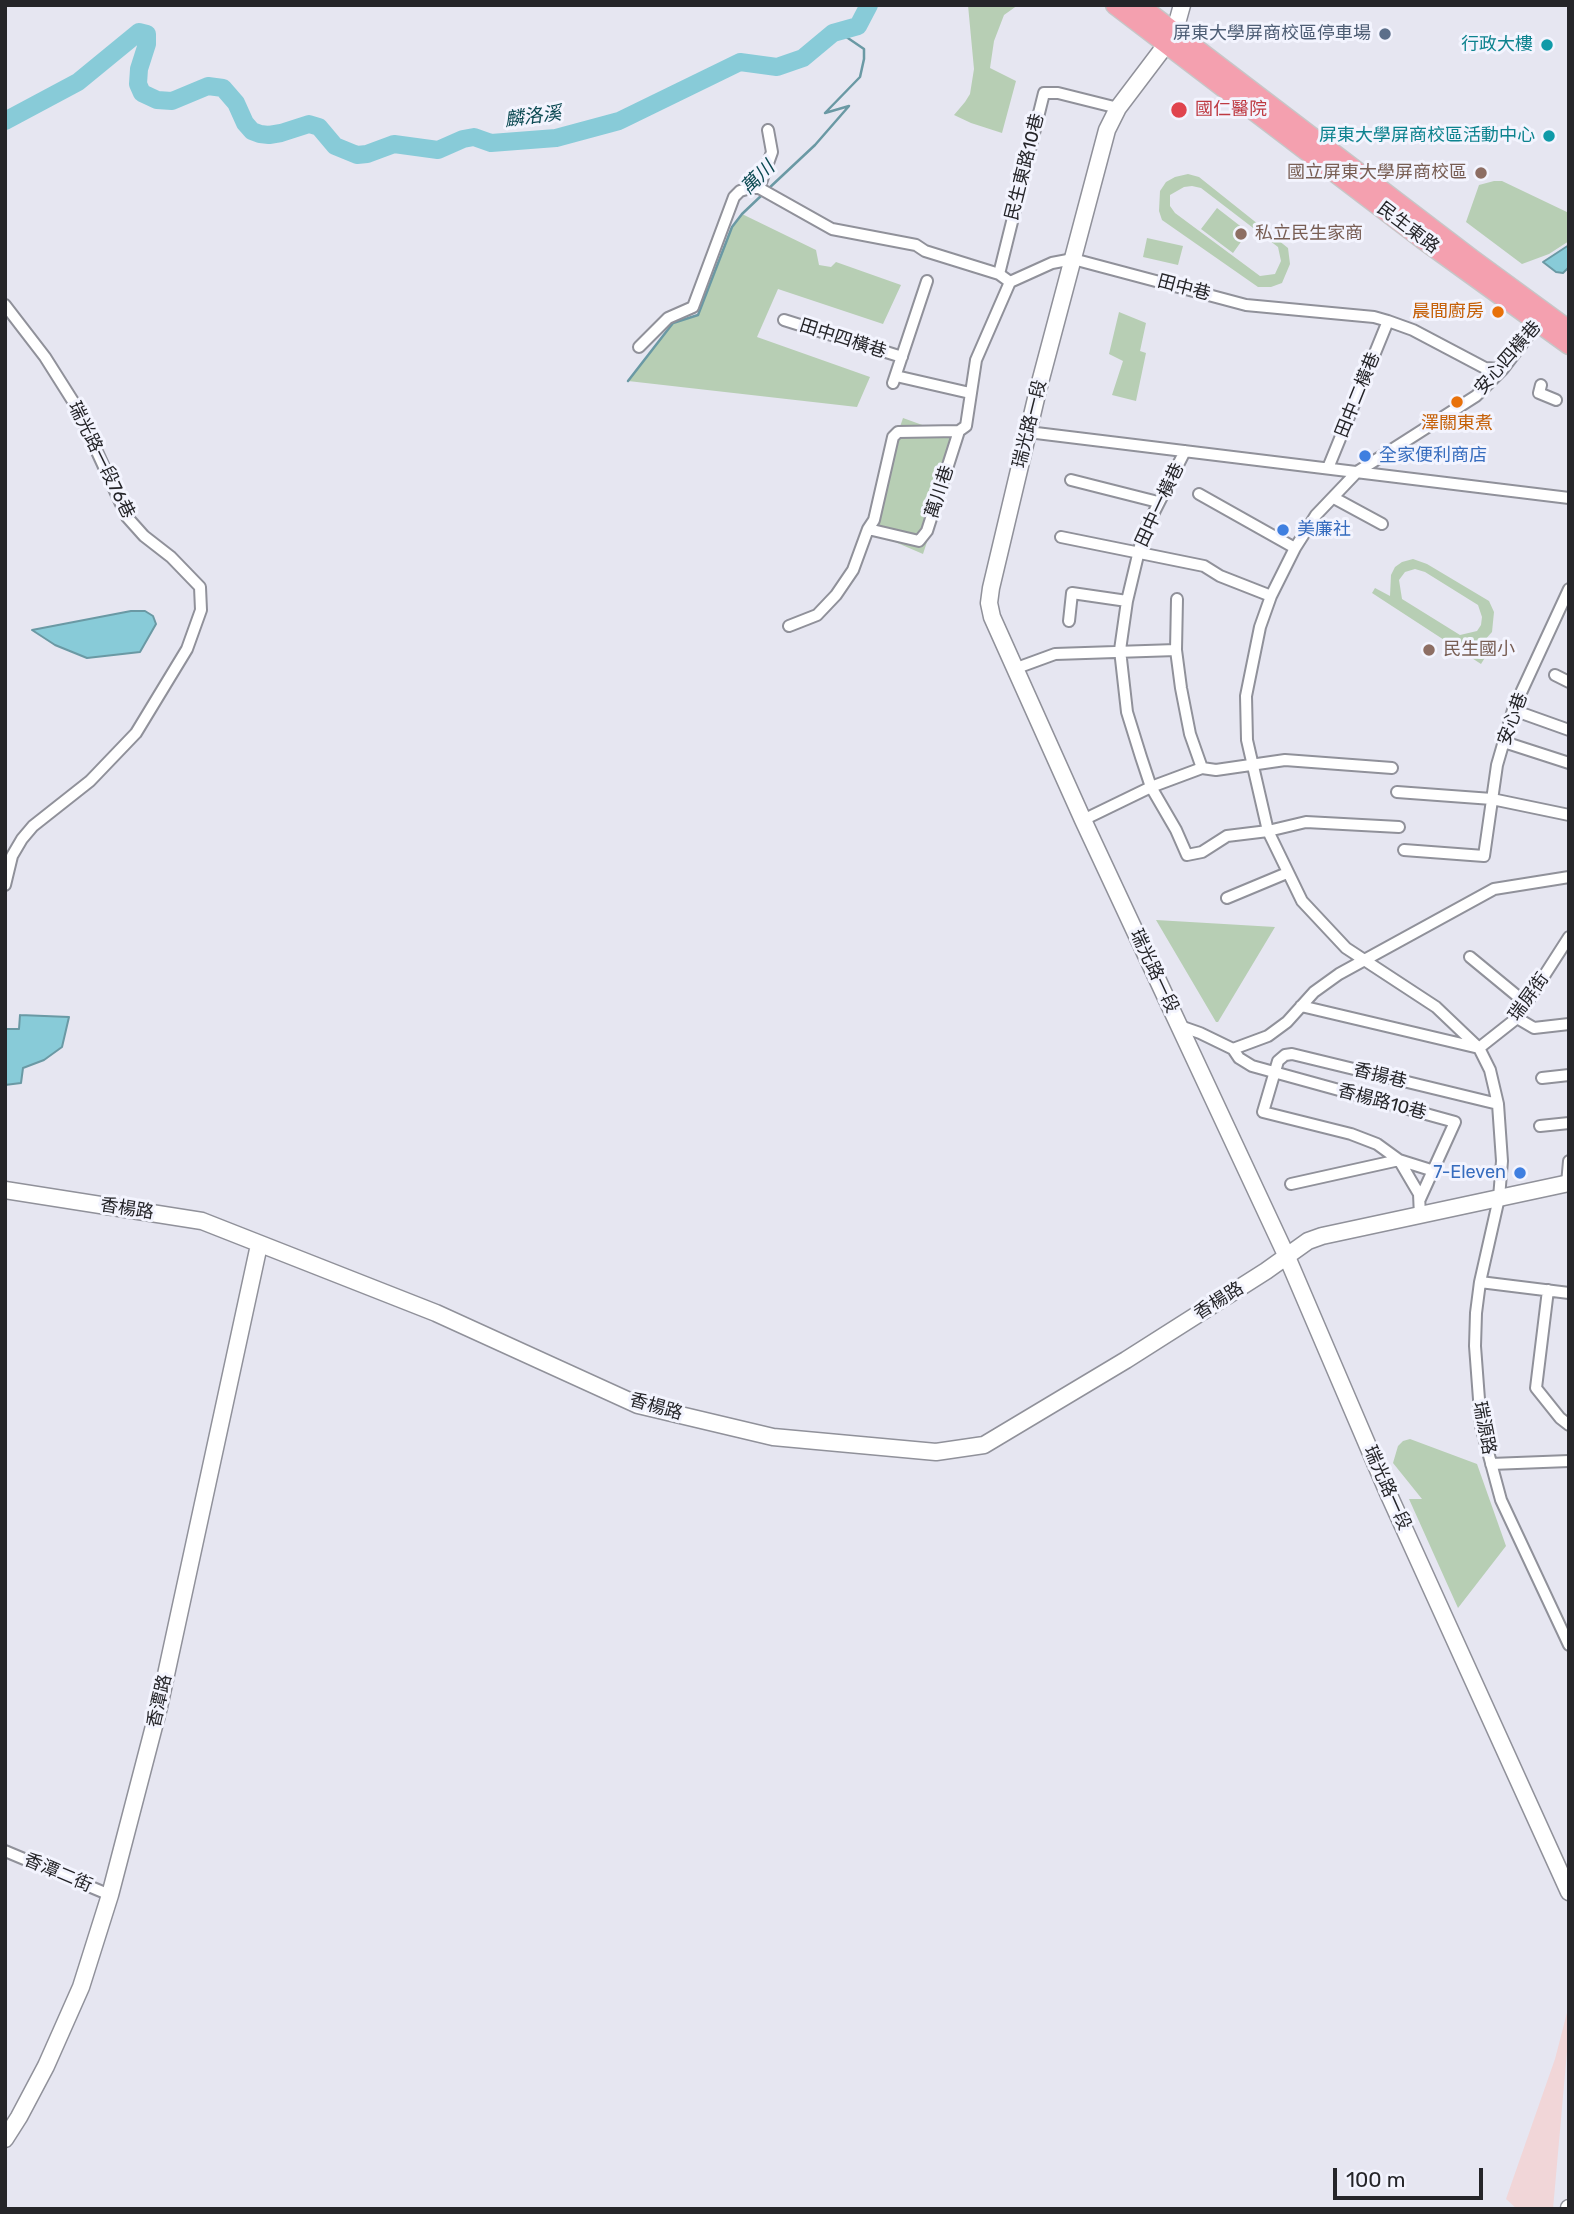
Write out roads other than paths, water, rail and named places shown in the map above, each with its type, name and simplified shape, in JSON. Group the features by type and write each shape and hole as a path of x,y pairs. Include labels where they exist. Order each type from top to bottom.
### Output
{"main road":[{"name":"民生東路","path":"1115,5 1170,39 1432,247 1542,319 1569,345"},
{"name":"民生東路","path":"1139,5 1170,39"},
{"name":"民生東路","path":"1542,319 1569,330"}],"street":[{"path":"1170,39 1182,5"},
{"name":"瑞光路一段","path":"1170,39 1118,108 1107,130 990,588 992,617 1083,820 1287,1257 1388,1493 1569,1892"},
{"name":"民生東路10巷","path":"999,274 1044,93 1058,93 1118,108"},
{"path":"759,188 772,152 768,130"},
{"path":"639,347 668,318 693,307 734,197 740,191 750,188 759,188 832,229 916,245 925,251 999,274 1010,282"},
{"path":"789,626 817,615 836,595 853,570 868,528 874,520 893,437 898,432 963,428 976,360 1010,282 1052,263 1073,259"},
{"name":"田中巷","path":"1073,259 1246,305 1374,317 1413,330 1485,368 1503,369"},
{"name":"田中四橫巷","path":"927,281 895,379 970,393"},
{"name":"瑞光路一段76巷","path":"5,305 45,357 76,406 127,517 200,587 201,610 187,649 136,733 90,781 33,826 12,856 5,885"},
{"name":"安心四橫巷","path":"1268,831 1251,765 1247,740 1246,696 1260,627 1271,596 1295,548 1316,515 1357,472 1476,396 1503,369 1542,319"},
{"name":"田中四橫巷","path":"784,320 902,357"},
{"name":"田中二橫巷","path":"1328,468 1388,321"},
{"path":"1541,385 1540,393 1556,400"},
{"name":"萬川巷","path":"868,528 919,541 927,531 963,428"},
{"path":"1028,432 1569,498"},
{"name":"田中一橫巷","path":"1185,451 1143,534 1127,601 1120,650 1127,712 1151,787 1176,830 1187,856 1202,852 1227,836 1268,831"},
{"path":"1071,481 1158,502"},
{"path":"1199,494 1295,548"},
{"path":"1334,498 1382,524"},
{"path":"1061,537 1204,566 1230,580 1271,596"},
{"name":"安心巷","path":"1404,850 1484,856 1497,765 1513,710 1569,589"},
{"path":"1069,621 1072,593 1127,601"},
{"path":"1177,599 1176,650 1190,734 1202,768"},
{"path":"1014,668 1055,654 1176,650"},
{"path":"1555,675 1569,682"},
{"path":"1513,710 1569,730"},
{"path":"1504,742 1569,763"},
{"path":"1083,820 1151,787 1202,768 1216,770 1285,760 1392,768"},
{"path":"1397,792 1492,799 1569,815"},
{"path":"1399,827 1306,822 1268,831 1302,901 1346,948 1436,1007 1479,1048 1490,1070 1498,1104 1502,1153 1499,1198"},
{"path":"1227,898 1287,873"},
{"path":"1233,1049 1268,1036 1287,1022 1314,992 1363,959 1494,889 1569,877"},
{"name":"瑞屏街","path":"1479,1048 1517,1018 1569,937"},
{"path":"1469,957 1527,1003"},
{"path":"1301,1006 1479,1048"},
{"path":"1517,1018 1534,1028 1569,1024"},
{"name":"香楊路10巷","path":"1180,1026 1233,1049 1239,1058 1252,1066 1455,1122 1420,1199"},
{"name":"香揚巷","path":"1274,1073 1278,1061 1285,1055 1292,1054 1498,1104"},
{"path":"1274,1073 1263,1112 1351,1135 1377,1144 1399,1160 1434,1171"},
{"path":"1542,1078 1569,1075"},
{"path":"1540,1126 1569,1123"},
{"path":"1291,1184 1399,1160"},
{"name":"香楊路10巷","path":"1399,1160 1420,1199 1420,1216"},
{"path":"1287,1257 1308,1241 1322,1236 1568,1184 1569,1161"},
{"name":"香楊路","path":"5,1190 202,1221 436,1313 638,1405 773,1437 936,1452 984,1445 1126,1360 1287,1257"},
{"name":"瑞源路","path":"1499,1198 1480,1282 1475,1329 1481,1426 1501,1500 1568,1641"},
{"name":"香潭路","path":"5,2138 46,2066 81,1987 110,1895 159,1707 259,1245"},
{"path":"1480,1282 1569,1293"},
{"path":"1548,1290 1536,1388 1569,1425"},
{"path":"1491,1464 1569,1461"},
{"name":"香潭二街","path":"5,1851 110,1895"}],"water":[{"path":"1569,245 1569,267 1563,273 1556,272 1543,262"},
{"path":"131,611 145,611 153,616 156,624 140,652 87,658 55,645 32,630"},
{"path":"20,1015 69,1017 62,1047 44,1060 23,1068 21,1083 5,1085 5,1029 19,1029"}],"waterway":[{"name":"麟洛溪","path":"5,121 78,82 139,32 147,34 147,44 139,69 138,84 142,93 157,100 172,101 208,86 223,88 236,103 245,123 252,131 260,134 281,133 309,124 319,127 335,146 357,155 394,144 438,150 474,137 491,143 556,138 619,121 740,62 777,67 803,58 833,33 858,26 869,5"},
{"name":"萬川","path":"767,190 815,145 849,106 825,113 860,77 864,59 864,49 839,32"},
{"name":"萬川","path":"628,381 673,323 698,315 732,227 762,195"}],"place":[{"name":"屏東大學屏商校區停車場","path":"1385,34"},
{"name":"行政大樓","path":"1547,45"},
{"name":"國仁醫院","path":"1179,110"},
{"name":"屏東大學屏商校區活動中心","path":"1549,136"},
{"name":"國立屏東大學屏商校區","path":"1481,173"},
{"name":"私立民生家商","path":"1241,234"},
{"name":"晨間廚房","path":"1498,312"},
{"name":"澤關東煮","path":"1457,402"},
{"name":"全家便利商店","path":"1365,456"},
{"name":"美廉社","path":"1283,530"},
{"name":"民生國小","path":"1429,650"},
{"name":"7-Eleven","path":"1520,1173"}]}
